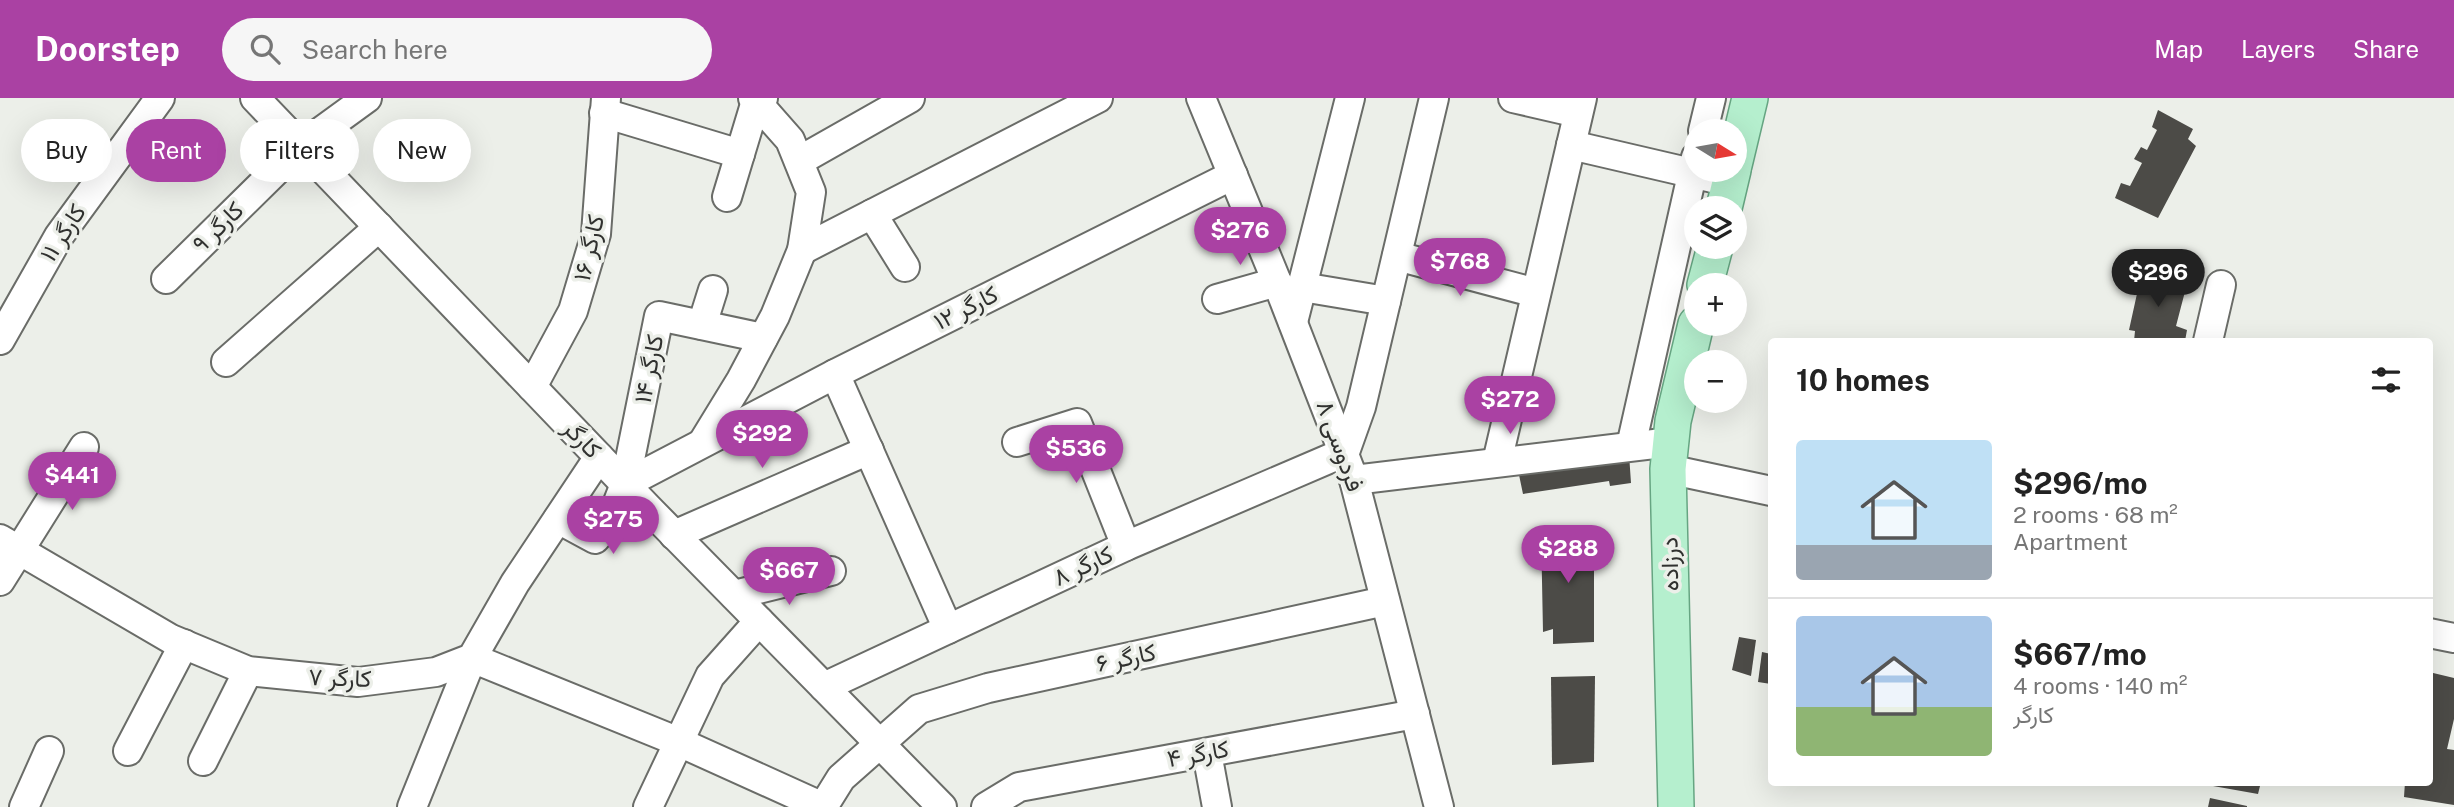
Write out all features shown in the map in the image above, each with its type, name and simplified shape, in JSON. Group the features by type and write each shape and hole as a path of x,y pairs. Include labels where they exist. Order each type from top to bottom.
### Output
{"main road":[{"path":"1745,119 1750,98"},
{"name":"درزاده","path":"1676,807 1670,455 1673,421 1693,336"}],"street":[{"name":"کارگر ۱۱","path":"0,340 59,236 160,98"},
{"name":"کارگر","path":"255,98 275,119"},
{"name":"کارگر ۹","path":"338,119 367,98"},
{"path":"799,161 910,98"},
{"path":"802,250 1098,98"},
{"path":"1289,285 1350,98"},
{"path":"1345,452 1361,407 1434,98"},
{"path":"1497,462 1580,106 1513,98"},
{"path":"1706,119 1711,98"},
{"path":"701,444 741,380 763,338 802,250 811,192 790,140 757,99"},
{"path":"727,197 757,99"},
{"name":"فردوسی ۸","path":"1202,99 1233,175 1289,285 1293,322 1345,452 1439,807"},
{"path":"605,105 740,154"},
{"name":"کارگر ۱۶","path":"532,387 573,312 596,234 605,105"},
{"path":"1571,145 1684,163"},
{"name":"کارگر ۱۲","path":"625,484 835,374 1233,175"},
{"name":"کارگر ۹","path":"166,279 264,182"},
{"name":"کارگر","path":"336,182 674,535 942,807"},
{"path":"1631,446 1690,182"},
{"path":"872,214 905,267"},
{"path":"226,362 379,227"},
{"path":"1397,256 1536,293"},
{"path":"1217,299 1289,285 1386,301"},
{"path":"2209,338 2221,285"},
{"path":"702,325 713,290"},
{"name":"کارگر ۱۴","path":"625,484 659,316 763,338"},
{"path":"835,374 948,629"},
{"path":"1017,442 1077,423 1126,545"},
{"path":"1354,480 1631,446 1670,455 1768,490"},
{"path":"0,581 10,545 84,447"},
{"path":"674,535 869,450"},
{"name":"کارگر ۸","path":"824,687 1126,545 1345,452"},
{"path":"412,807 472,657 515,583 599,457"},
{"path":"558,519 595,539 611,520 625,484"},
{"name":"کارگر ۷","path":"10,545 184,645 248,671 358,682 436,672 472,657"},
{"path":"734,596 831,570"},
{"name":"کارگر ۶","path":"823,807 841,778 919,709 988,688 1385,601"},
{"path":"648,807 710,676 759,621"},
{"path":"2433,634 2454,638"},
{"path":"128,751 184,645"},
{"path":"472,657 679,742 823,807"},
{"path":"203,761 248,671"},
{"name":"کارگر ۴","path":"986,807 1019,788 1415,714"},
{"path":"23,807 49,751"},
{"path":"1207,753 1217,807"}],"building":[{"path":"2158,110 2193,129 2188,139 2196,146 2158,218 2115,198 2121,183 2130,186 2142,163 2134,159 2141,147 2147,150 2157,130 2152,127"},
{"path":"2142,271 2188,280 2176,326 2187,330 2186,338 2134,338 2135,331 2129,330"},
{"path":"1629,454 1631,483 1610,486 1609,481 1523,494 1518,470"},
{"path":"1594,529 1594,642 1553,644 1553,629 1543,632 1541,530"},
{"path":"1739,637 1756,640 1751,676 1732,670"},
{"path":"1762,652 1768,653 1768,684 1758,682"},
{"path":"2433,673 2454,678 2454,719 2447,749 2454,750 2454,805 2404,797 2405,786 2433,786"},
{"path":"1595,676 1594,762 1552,765 1551,677"},
{"path":"2213,786 2260,786 2258,794"},
{"path":"2210,798 2247,806 2247,807 2208,807"}]}
